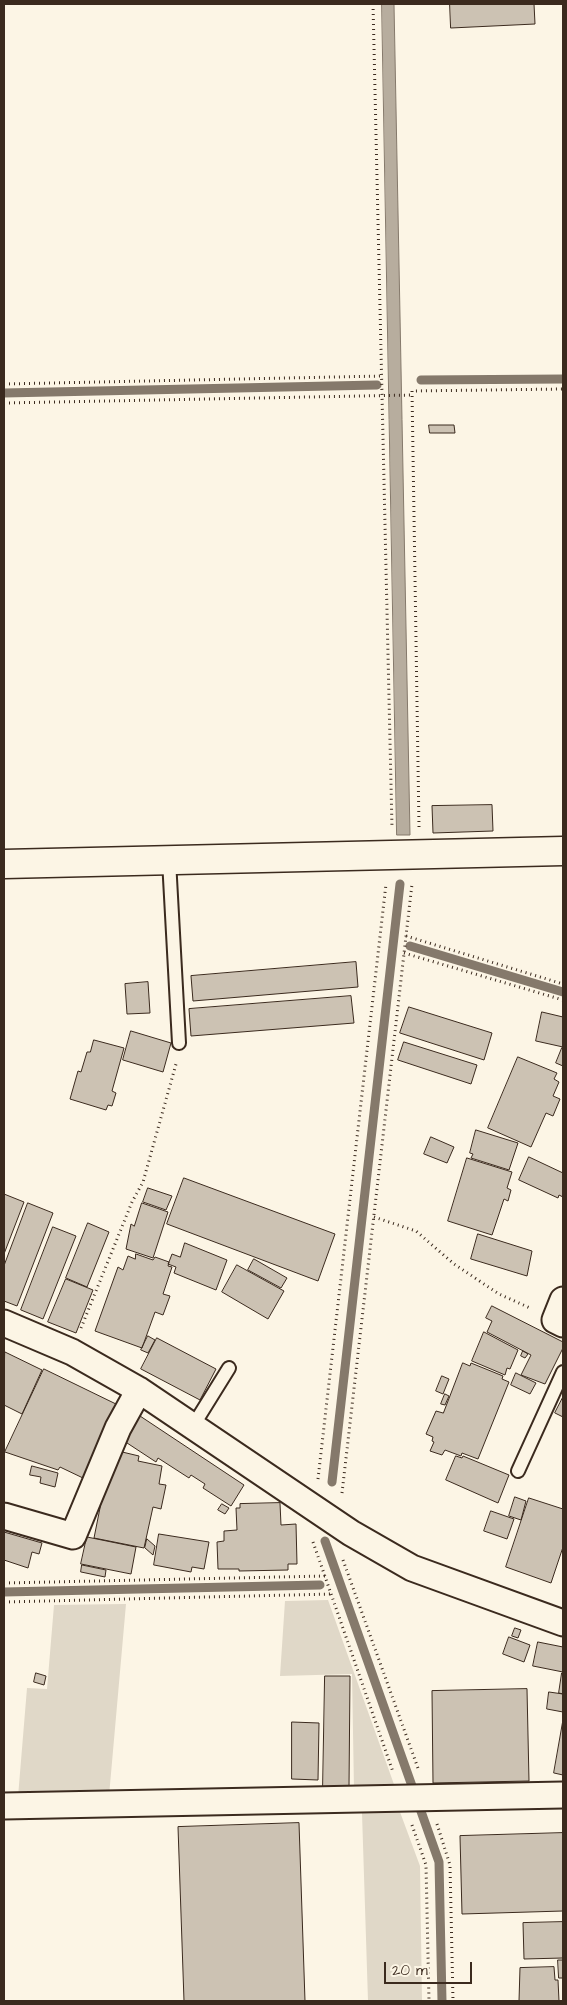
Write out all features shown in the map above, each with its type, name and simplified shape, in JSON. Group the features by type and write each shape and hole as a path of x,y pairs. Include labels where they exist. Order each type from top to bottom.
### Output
{"street":[{"path":"4,864 563,851"},
{"path":"4,1323 72,1352 139,1390 345,1528 412,1568 563,1623"},
{"path":"4,1516 72,1536 118,1428 139,1390"},
{"path":"4,1806 563,1795"}],"lane":[{"path":"170,860 179,1043"},
{"path":"193,1426 229,1368"},
{"path":"518,1471 563,1372"}],"path":[{"path":"373,4 392,833 408,854 317,1488 306,1521 331,1594 416,1797 450,1866 453,2001"},
{"path":"4,384 382,376"},
{"path":"429,2001 426,1865 416,1797 340,1550 345,1528 374,1217 406,936 412,391 563,389"},
{"path":"4,402 412,395"},
{"path":"406,936 563,984"},
{"path":"404,953 563,1000"},
{"path":"72,1352 132,1202 143,1182 181,1049 179,1043"},
{"path":"374,1217 416,1231 454,1264 499,1294 561,1315"},
{"path":"4,1583 325,1576"},
{"path":"4,1602 331,1594"}],"shaded area":[{"path":"382,4 394,4 410,835 397,835"},
{"path":"328,1600 396,1790 354,1790 352,1674 280,1676 285,1601"},
{"path":"126,1604 109,1796 18,1797 27,1688 47,1689 54,1605"},
{"path":"400,1812 420,1866 422,2001 368,2001 362,1813"}],"building":[{"path":"450,4 534,4 535,24 451,28"},
{"path":"429,425 454,425 455,433 430,433"},
{"path":"492,805 493,831 433,833 432,806"},
{"path":"356,962 358,987 193,1001 191,976"},
{"path":"148,982 150,1013 127,1014 125,984"},
{"path":"351,996 354,1023 191,1036 189,1009"},
{"path":"409,1007 492,1033 484,1060 400,1033"},
{"path":"542,1012 563,1017 563,1047 536,1041"},
{"path":"131,1031 171,1043 163,1072 123,1060"},
{"path":"94,1040 124,1048 112,1091 116,1093 112,1106 108,1105 106,1110 70,1099 78,1071 81,1072 87,1052 90,1052"},
{"path":"404,1042 477,1065 471,1084 398,1060"},
{"path":"563,1049 563,1066 556,1063"},
{"path":"518,1057 557,1073 554,1079 559,1082 553,1096 560,1099 553,1116 546,1113 531,1147 488,1128"},
{"path":"476,1130 518,1143 509,1170 471,1158 473,1154 470,1153"},
{"path":"431,1137 454,1147 447,1163 424,1154"},
{"path":"529,1157 563,1173 563,1197 559,1195 558,1198 519,1180"},
{"path":"467,1158 512,1172 507,1188 511,1190 508,1201 504,1199 492,1235 448,1221"},
{"path":"184,1178 335,1234 318,1281 167,1224"},
{"path":"148,1188 172,1196 166,1210 143,1202"},
{"path":"4,1194 24,1202 4,1254"},
{"path":"28,1203 53,1213 17,1306 4,1301 4,1266"},
{"path":"142,1203 168,1212 153,1258 126,1249 131,1224 134,1226"},
{"path":"88,1223 109,1232 87,1287 66,1278"},
{"path":"53,1227 76,1236 43,1319 21,1310"},
{"path":"478,1234 532,1251 527,1276 471,1259"},
{"path":"185,1243 227,1260 216,1290 174,1273 176,1267 168,1264 172,1254 180,1257"},
{"path":"136,1254 153,1260 155,1257 169,1262 168,1266 172,1267 163,1294 170,1296 163,1315 155,1312 142,1348 95,1331 118,1267 123,1270 128,1256 135,1259"},
{"path":"254,1259 287,1278 281,1288 248,1270"},
{"path":"237,1265 284,1291 268,1319 222,1292"},
{"path":"66,1279 93,1290 76,1333 48,1322"},
{"path":"492,1306 563,1342 563,1348 545,1384 521,1375 531,1355 487,1332 492,1321 486,1318"},
{"path":"484,1332 518,1350 510,1369 507,1368 505,1375 472,1361"},
{"path":"148,1336 155,1340 148,1353 141,1350"},
{"path":"157,1338 216,1369 200,1400 141,1369"},
{"path":"523,1351 528,1354 525,1358 521,1356"},
{"path":"5,1352 42,1370 22,1414 4,1405"},
{"path":"463,1363 470,1366 471,1363 503,1376 502,1379 509,1382 478,1459 462,1453 461,1456 445,1450 442,1455 430,1451 434,1442 432,1441 433,1437 426,1434 436,1411 443,1413"},
{"path":"44,1369 118,1405 83,1478 60,1467 58,1470 5,1452"},
{"path":"516,1373 536,1383 530,1394 511,1385"},
{"path":"442,1376 449,1379 443,1394 436,1391"},
{"path":"445,1394 449,1396 445,1405 441,1404"},
{"path":"563,1397 563,1417 555,1413"},
{"path":"137,1414 244,1485 231,1506 203,1488 205,1484 191,1475 189,1478 158,1458 156,1462 121,1439"},
{"path":"118,1451 139,1456 138,1461 162,1466 159,1484 166,1485 161,1509 153,1507 144,1548 94,1538 107,1473"},
{"path":"456,1456 462,1458 463,1456 509,1475 498,1503 446,1480"},
{"path":"32,1466 58,1473 55,1487 40,1483 41,1477 30,1475"},
{"path":"515,1497 526,1501 521,1520 509,1516"},
{"path":"529,1498 563,1509 563,1547 551,1583 506,1567"},
{"path":"280,1503 281,1525 296,1524 297,1564 288,1564 288,1570 239,1571 239,1569 218,1569 217,1542 224,1541 224,1531 237,1530 236,1508 240,1508 240,1504"},
{"path":"222,1504 229,1508 225,1514 218,1510"},
{"path":"491,1511 514,1519 507,1539 484,1531"},
{"path":"4,1532 42,1543 39,1554 32,1552 28,1568 4,1560"},
{"path":"159,1534 209,1542 204,1569 192,1567 191,1572 154,1565"},
{"path":"87,1537 136,1547 131,1574 81,1564"},
{"path":"147,1539 155,1546 153,1555 145,1548"},
{"path":"82,1565 106,1570 105,1577 81,1572"},
{"path":"515,1628 521,1630 518,1638 512,1636"},
{"path":"509,1637 530,1645 524,1662 503,1654"},
{"path":"538,1642 563,1647 563,1672 533,1666"},
{"path":"36,1673 46,1676 44,1685 34,1682"},
{"path":"563,1673 563,1694 559,1693"},
{"path":"325,1676 350,1676 349,1787 323,1787"},
{"path":"527,1689 529,1781 433,1783 432,1691"},
{"path":"549,1692 563,1694 563,1712 547,1709"},
{"path":"563,1720 563,1775 554,1773"},
{"path":"292,1722 319,1723 318,1780 292,1779"},
{"path":"299,1823 305,2001 184,2001 178,1827"},
{"path":"563,1833 563,1911 462,1914 460,1836"},
{"path":"563,1922 563,1958 524,1959 523,1923"},
{"path":"558,1960 563,1960 563,1978 559,1978"},
{"path":"554,1967 555,1980 558,1980 559,2001 519,2001 520,1968"}],"waterway":[{"path":"421,380 563,379"},
{"path":"4,393 377,385"},
{"path":"332,1482 400,884"},
{"path":"410,946 563,992"},
{"path":"325,1541 439,1862 442,2001"},
{"path":"4,1592 320,1585"}]}
